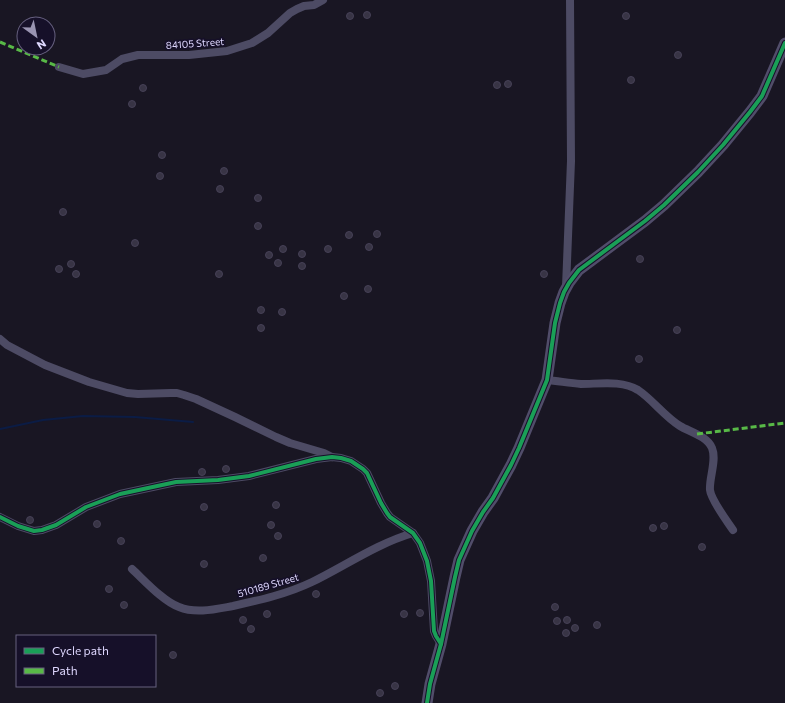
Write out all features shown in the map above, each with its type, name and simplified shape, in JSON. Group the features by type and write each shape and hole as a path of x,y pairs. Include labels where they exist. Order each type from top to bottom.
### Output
{"street":[{"name":"84105 Street","path":"59,67 83,74 106,70 122,59 138,55 189,55 227,52 252,43 268,34 290,13 297,9 304,6 314,5 323,0"},
{"path":"566,288 571,161 570,0"},
{"path":"427,703 430,684 441,644 459,560 472,531 493,498 520,448 547,380 554,323 566,288 584,266 664,205 723,145 762,96 785,43"},
{"path":"0,339 7,345 45,365 89,382 127,394 177,393 184,395 235,416 276,437 332,457"},
{"path":"547,380 579,384 618,384 632,387 638,390 675,423 707,441 712,449 713,457 710,492 733,530"},
{"path":"0,517 18,526 34,531 42,530 56,525 86,507 120,494 176,482 218,480 250,476 316,459 332,457 341,458 351,461 363,468 390,517 413,533 420,543 428,561 432,581 434,631 441,644"},
{"name":"510189 Street","path":"132,569 167,601 177,607 191,610 216,609 260,600 294,590 392,540 413,533"}],"building":[{"path":"367,11 370,12 370,18 367,19 364,18 363,15 364,12"},
{"path":"350,12 353,13 353,19 350,20 347,19 346,16 347,13"},
{"path":"626,12 629,13 629,19 626,20 623,19 622,16 623,13"},
{"path":"678,51 681,52 681,58 678,59 675,58 674,55 675,52"},
{"path":"631,76 634,77 634,83 631,84 628,83 627,80 628,77"},
{"path":"508,80 511,81 511,87 508,88 505,87 504,84 505,81"},
{"path":"497,81 500,82 500,88 497,89 494,88 493,85 494,82"},
{"path":"143,84 146,85 146,91 143,92 140,91 139,88 140,85"},
{"path":"132,100 135,101 135,107 132,108 129,107 128,104 129,101"},
{"path":"162,151 165,152 165,158 162,159 159,158 158,155 159,152"},
{"path":"224,167 227,168 227,174 224,175 221,174 220,171 221,168"},
{"path":"160,172 163,173 163,179 160,180 157,179 156,176 157,173"},
{"path":"220,185 223,186 223,192 220,193 217,192 216,189 217,186"},
{"path":"258,194 261,195 261,201 258,202 255,201 254,198 255,195"},
{"path":"63,208 66,209 66,215 63,216 60,215 59,212 60,209"},
{"path":"258,222 261,223 261,229 258,230 255,229 254,226 255,223"},
{"path":"377,230 380,231 380,237 377,238 374,237 373,234 374,231"},
{"path":"349,231 352,232 352,238 349,239 346,238 345,235 346,232"},
{"path":"135,239 138,240 138,246 135,247 132,246 131,243 132,240"},
{"path":"369,243 372,244 372,250 369,251 366,250 365,247 366,244"},
{"path":"283,245 286,246 286,252 283,253 280,252 279,249 280,246"},
{"path":"328,245 331,246 331,252 328,253 325,252 324,249 325,246"},
{"path":"302,250 305,251 305,257 302,258 299,257 298,254 299,251"},
{"path":"269,251 272,252 272,258 269,259 266,258 265,255 266,252"},
{"path":"640,255 643,256 643,262 640,263 637,262 636,259 637,256"},
{"path":"278,259 281,260 281,266 278,267 275,266 274,263 275,260"},
{"path":"71,260 74,261 74,267 71,268 68,267 67,264 68,261"},
{"path":"302,262 305,263 305,269 302,270 299,269 298,266 299,263"},
{"path":"59,265 62,266 62,272 59,273 56,272 55,269 56,266"},
{"path":"76,270 79,271 79,277 76,278 73,277 72,274 73,271"},
{"path":"219,270 222,271 222,277 219,278 216,277 215,274 216,271"},
{"path":"544,270 547,271 547,277 544,278 541,277 540,274 541,271"},
{"path":"368,285 371,286 371,292 368,293 365,292 364,289 365,286"},
{"path":"344,292 347,293 347,299 344,300 341,299 340,296 341,293"},
{"path":"261,306 264,307 264,313 261,314 258,313 257,310 258,307"},
{"path":"282,308 285,309 285,315 282,316 279,315 278,312 279,309"},
{"path":"261,324 264,325 264,331 261,332 258,331 257,328 258,325"},
{"path":"677,326 680,327 680,333 677,334 674,333 673,330 674,327"},
{"path":"639,355 642,356 642,362 639,363 636,362 635,359 636,356"},
{"path":"226,465 229,466 229,472 226,473 223,472 222,469 223,466"},
{"path":"202,468 205,469 205,475 202,476 199,475 198,472 199,469"},
{"path":"276,501 279,502 279,508 276,509 273,508 272,505 273,502"},
{"path":"204,503 207,504 207,510 204,511 201,510 200,507 201,504"},
{"path":"30,516 33,517 33,523 30,524 27,523 26,520 27,517"},
{"path":"97,520 100,521 100,527 97,528 94,527 93,524 94,521"},
{"path":"271,521 274,522 274,528 271,529 268,528 267,525 268,522"},
{"path":"664,522 667,523 667,529 664,530 661,529 660,526 661,523"},
{"path":"653,524 656,525 656,531 653,532 650,531 649,528 650,525"},
{"path":"278,532 281,533 281,539 278,540 275,539 274,536 275,533"},
{"path":"121,537 124,538 124,544 121,545 118,544 117,541 118,538"},
{"path":"702,543 705,544 705,550 702,551 699,550 698,547 699,544"},
{"path":"263,554 266,555 266,561 263,562 260,561 259,558 260,555"},
{"path":"204,560 207,561 207,567 204,568 201,567 200,564 201,561"},
{"path":"109,585 112,586 112,592 109,593 106,592 105,589 106,586"},
{"path":"316,590 319,591 319,597 316,598 313,597 312,594 313,591"},
{"path":"124,601 127,602 127,608 124,609 121,608 120,605 121,602"},
{"path":"555,603 558,604 558,610 555,611 552,610 551,607 552,604"},
{"path":"420,609 423,610 423,616 420,617 417,616 416,613 417,610"},
{"path":"267,610 270,611 270,617 267,618 264,617 263,614 264,611"},
{"path":"404,610 407,611 407,617 404,618 401,617 400,614 401,611"},
{"path":"243,616 246,617 246,623 243,624 240,623 239,620 240,617"},
{"path":"567,616 570,617 570,623 567,624 564,623 563,620 564,617"},
{"path":"557,617 560,618 560,624 557,625 554,624 553,621 554,618"},
{"path":"597,621 600,622 600,628 597,629 594,628 593,625 594,622"},
{"path":"575,624 578,625 578,631 575,632 572,631 571,628 572,625"},
{"path":"251,625 254,626 254,632 251,633 248,632 247,629 248,626"},
{"path":"566,629 569,630 569,636 566,637 563,636 562,633 563,630"},
{"path":"173,651 176,652 176,658 173,659 170,658 169,655 170,652"},
{"path":"395,682 398,683 398,689 395,690 392,689 391,686 392,683"},
{"path":"380,689 383,690 383,696 380,697 377,696 376,693 377,690"}],"waterway":[{"path":"0,429 43,420 83,416 135,417 193,422"}],"marked path":[{"path":"0,42 59,67"},
{"path":"697,434 785,423"}],"cycle path":[{"path":"427,703 430,684 441,644 459,560 472,531 493,498 511,465 547,380 555,323 564,292 579,270 664,205 723,145 762,96 785,43"},
{"path":"0,517 18,526 34,531 42,530 56,525 86,507 120,494 176,482 218,480 249,476 316,459 332,457 341,458 351,461 367,473 381,503 390,517 413,533 420,543 427,561 431,581 434,631 441,644"}]}
